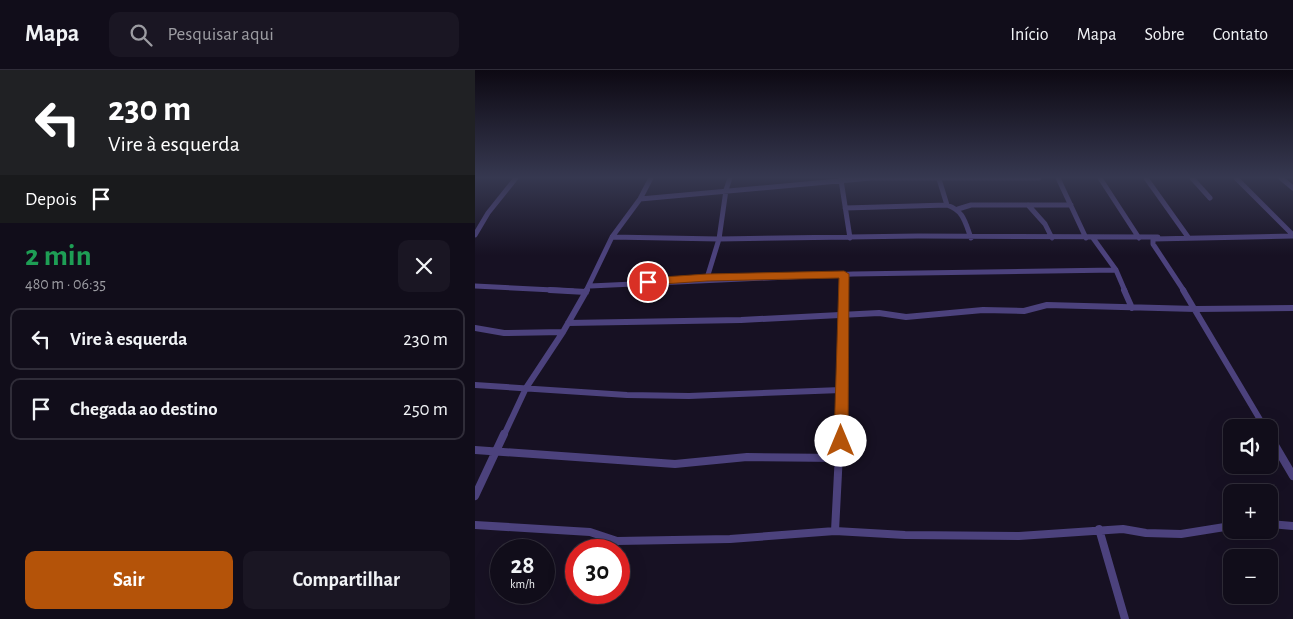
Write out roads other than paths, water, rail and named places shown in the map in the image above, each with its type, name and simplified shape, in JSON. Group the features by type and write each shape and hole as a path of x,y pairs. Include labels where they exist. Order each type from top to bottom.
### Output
{"street":[{"path":"475,235 496,204"},
{"path":"475,496 498,451 526,388 563,332 588,289 612,237 637,204"},
{"path":"707,278 719,239 724,204"},
{"path":"844,204 850,238"},
{"path":"1117,204 1139,238"},
{"path":"1164,204 1188,237"},
{"path":"1261,204 1293,236"},
{"path":"845,208 947,205 959,209 971,206 1071,205 1086,238"},
{"path":"1028,205 1045,224 1052,238"},
{"path":"959,209 971,238"},
{"path":"612,237 719,239 918,236 971,238 1293,236"},
{"path":"1158,237 1153,239 1153,244 1195,309 1260,419"},
{"path":"1093,238 1116,270 1132,308"},
{"path":"475,286 588,289 707,278 1116,270"},
{"path":"835,531 841,458 844,274"},
{"path":"568,324 656,320 741,320 879,314 906,317 983,310 1024,311 1047,305 1195,309 1293,308"},
{"path":"475,328 504,333 563,332"},
{"path":"475,385 627,395 689,396 841,390"},
{"path":"475,450 675,464 747,457 841,458"},
{"path":"1278,450 1293,476"},
{"path":"475,525 590,532 617,541 730,539 835,531 905,535 1019,536 1099,529 1123,529 1146,533 1181,534 1223,527"},
{"path":"1278,525 1293,526"},
{"path":"1099,529 1125,619"}]}
